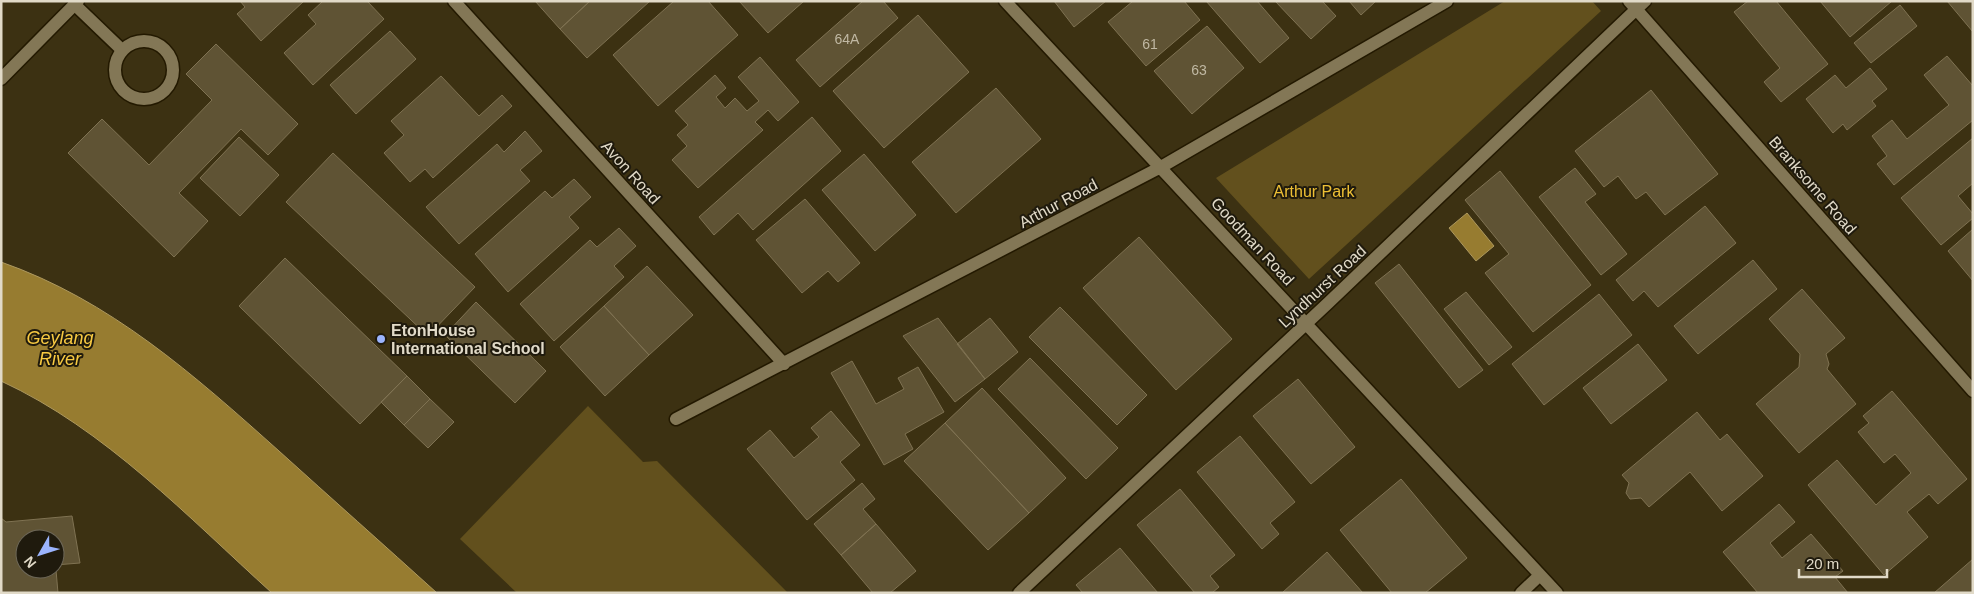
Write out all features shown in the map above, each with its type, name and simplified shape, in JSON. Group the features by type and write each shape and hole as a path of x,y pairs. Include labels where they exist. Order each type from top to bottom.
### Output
{"street":[{"name":"Avon Road","path":"454,1 784,364"},
{"name":"Goodman Road","path":"1005,1 1557,593"},
{"name":"Arthur Road","path":"676,419 1161,167 1447,1"},
{"path":"1,79 76,3 122,50"},
{"name":"Lyndhurst Road","path":"1019,593 1307,324 1637,4"},
{"name":"Branksome Road","path":"1637,4 1973,391"},
{"path":"138,40 156,42 170,55 174,73 167,90 151,100 132,98 118,85 114,67 122,50 138,40"},
{"path":"1521,593 1540,575"}],"green space":[{"name":"Arthur Park","path":"1505,1 1592,1 1601,11 1309,279 1216,178"},
{"path":"588,406 643,462 657,461 788,593 517,593 460,539"}],"water":[{"path":"1467,213 1494,246 1476,261 1449,228"},
{"name":"Geylang River","path":"1,262 41,278 78,297 114,318 149,342 215,395 437,593 272,593 177,505 110,449 39,401 1,381"}],"building":[{"path":"240,1 304,1 261,41 237,14 245,7"},
{"path":"323,1 367,1 384,19 313,85 284,53 316,24 308,15"},
{"path":"535,1 590,1 560,29"},
{"path":"590,1 650,1 587,58 560,29"},
{"path":"674,1 708,1 738,35 658,106 613,55"},
{"path":"739,1 804,1 768,33"},
{"path":"863,1 883,1 898,18 820,87 796,60"},
{"path":"1054,1 1106,1 1074,27"},
{"path":"1133,1 1184,1 1200,20 1146,66 1108,22"},
{"path":"1206,1 1257,1 1289,38 1260,63"},
{"path":"1275,1 1322,1 1336,16 1311,39"},
{"path":"1349,1 1376,1 1361,15"},
{"path":"1748,1 1776,1 1828,64 1781,102 1764,82 1780,68 1734,12"},
{"path":"1820,1 1892,1 1850,37"},
{"path":"1947,1 1973,1 1973,32"},
{"path":"1900,5 1917,26 1871,63 1854,43"},
{"path":"918,15 969,72 884,148 833,91"},
{"path":"1207,26 1244,68 1192,114 1154,71"},
{"path":"390,31 416,59 356,114 330,85"},
{"path":"216,44 298,124 268,155 241,129 179,193 208,221 174,257 68,153 102,119 149,165 212,100 186,74"},
{"path":"1947,56 1973,86 1973,120 1894,185 1877,164 1887,156 1872,136 1892,120 1907,139 1949,105 1924,75"},
{"path":"760,57 799,102 778,121 768,110 755,122 763,130 698,188 672,160 687,146 677,135 688,125 675,111 715,75 726,88 716,97 725,108 735,98 747,111 759,101 738,77"},
{"path":"1870,68 1887,89 1872,101 1876,106 1847,130 1843,124 1833,133 1806,99 1835,75 1846,88"},
{"path":"441,76 479,116 502,95 512,106 433,178 425,169 410,182 384,153 404,135 391,121"},
{"path":"996,88 1041,139 956,213 912,162"},
{"path":"1651,90 1718,174 1665,215 1646,192 1636,199 1618,176 1604,187 1575,151"},
{"path":"812,117 841,151 753,230 738,213 714,235 699,217"},
{"path":"525,131 542,151 520,170 530,181 459,244 426,207 497,144 504,152"},
{"path":"239,137 279,175 240,216 200,178"},
{"path":"1973,138 1973,183 1958,196 1973,214 1973,218 1941,245 1901,198"},
{"path":"333,153 475,287 428,336 286,202"},
{"path":"864,154 916,215 875,251 822,190"},
{"path":"1575,168 1596,194 1585,202 1627,254 1601,275 1539,197"},
{"path":"1500,171 1591,285 1533,332 1485,273 1509,254 1465,200"},
{"path":"574,179 591,197 569,217 579,228 508,292 475,254 545,191 552,198"},
{"path":"805,199 860,263 838,282 828,271 802,293 756,240"},
{"path":"1705,206 1736,243 1658,307 1644,291 1633,301 1616,280"},
{"path":"619,228 636,246 614,266 624,277 554,341 520,304 590,240 597,247"},
{"path":"1973,229 1973,281 1948,251"},
{"path":"1139,237 1232,339 1176,390 1083,288"},
{"path":"285,258 407,376 360,424 239,306"},
{"path":"1753,260 1777,289 1698,354 1674,326"},
{"path":"1399,264 1483,370 1459,388 1375,283"},
{"path":"647,266 693,315 649,355 604,306"},
{"path":"1802,289 1845,338 1826,354 1829,364 1827,369 1856,404 1799,453 1756,404 1799,367 1800,354 1769,319"},
{"path":"1466,292 1512,347 1489,365 1444,309"},
{"path":"1599,294 1632,335 1544,405 1512,364"},
{"path":"476,302 546,371 515,403 445,335"},
{"path":"604,306 649,355 605,396 560,347"},
{"path":"1060,307 1147,395 1117,425 1029,337"},
{"path":"938,318 985,379 955,402 903,336"},
{"path":"990,318 1018,352 985,379 957,344"},
{"path":"1638,344 1667,380 1611,424 1583,388"},
{"path":"1030,358 1118,448 1086,479 998,389"},
{"path":"852,361 876,404 904,389 898,378 918,367 944,412 905,434 913,449 884,465 831,373"},
{"path":"407,376 430,399 404,425 381,402"},
{"path":"1298,379 1355,447 1311,484 1253,416"},
{"path":"982,388 1066,478 1029,513 945,423"},
{"path":"1892,391 1967,479 1938,504 1929,494 1907,512 1928,537 1884,575 1808,485 1837,460 1876,505 1911,473 1895,454 1884,463 1858,432 1869,423 1863,416"},
{"path":"430,399 454,422 428,448 404,425"},
{"path":"831,411 860,445 840,462 855,480 807,520 747,449 770,430 794,458 819,437 811,428"},
{"path":"1697,412 1720,440 1727,434 1763,476 1722,511 1690,472 1649,507 1641,498 1630,499 1626,493 1629,483 1622,475"},
{"path":"945,423 1029,513 988,550 904,461"},
{"path":"1240,436 1295,502 1270,523 1279,534 1262,549 1197,472"},
{"path":"1401,479 1467,558 1425,593 1392,593 1340,530"},
{"path":"862,483 875,499 863,509 876,524 841,555 814,524"},
{"path":"1180,489 1235,555 1210,576 1219,587 1212,593 1195,593 1137,525"},
{"path":"1779,504 1795,522 1770,543 1782,558 1811,534 1843,571 1835,577 1848,593 1758,593 1723,552"},
{"path":"72,516 80,563 65,564 65,529 15,529 15,579 57,579 58,593 1,593 1,518 6,522"},
{"path":"876,524 916,571 890,593 873,593 841,555"},
{"path":"1120,548 1158,593 1083,593 1076,585"},
{"path":"1327,552 1363,593 1282,593"},
{"path":"1973,559 1973,593 1934,593"}],"place":[{"name":"EtonHouse International School","path":"381,339"}]}
